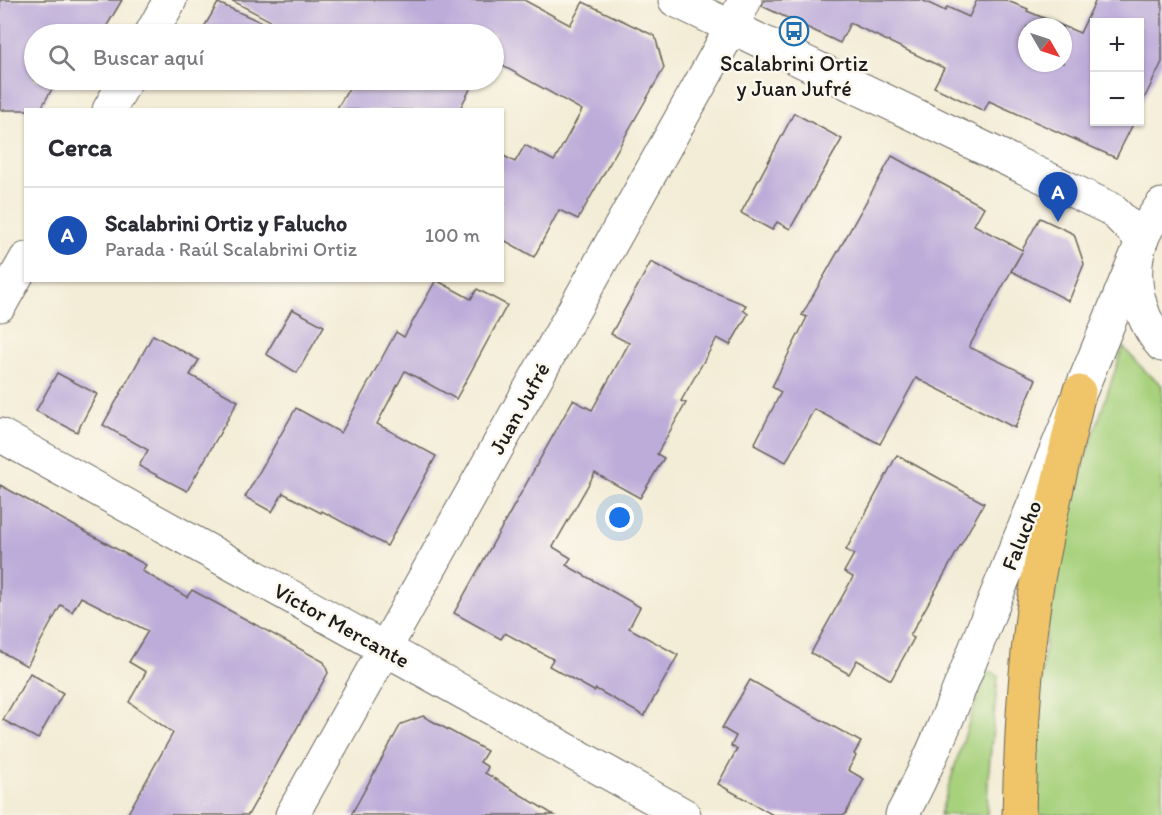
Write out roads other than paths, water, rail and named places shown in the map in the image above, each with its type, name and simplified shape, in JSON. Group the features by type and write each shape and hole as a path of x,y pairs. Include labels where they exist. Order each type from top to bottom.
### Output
{"highway":[{"path":"1019,815 1025,678 1035,600 1044,549 1080,392"}],"street":[{"path":"157,24 170,0"},
{"path":"675,0 738,14 1111,209 1151,223 1136,286 1143,316 1162,345"},
{"name":"Juan Jufré","path":"292,815 738,14"},
{"path":"110,108 120,90"},
{"name":"Falucho","path":"902,815 936,746 1151,223"},
{"path":"0,305 24,263"},
{"name":"Víctor Mercante","path":"0,435 684,815"},
{"path":"916,815 936,746"}],"place":[{"name":"Scalabrini Ortiz y Juan Jufré","path":"794,31"},
{"name":"Scalabrini Ortiz y Falucho","path":"1058,222"}]}
